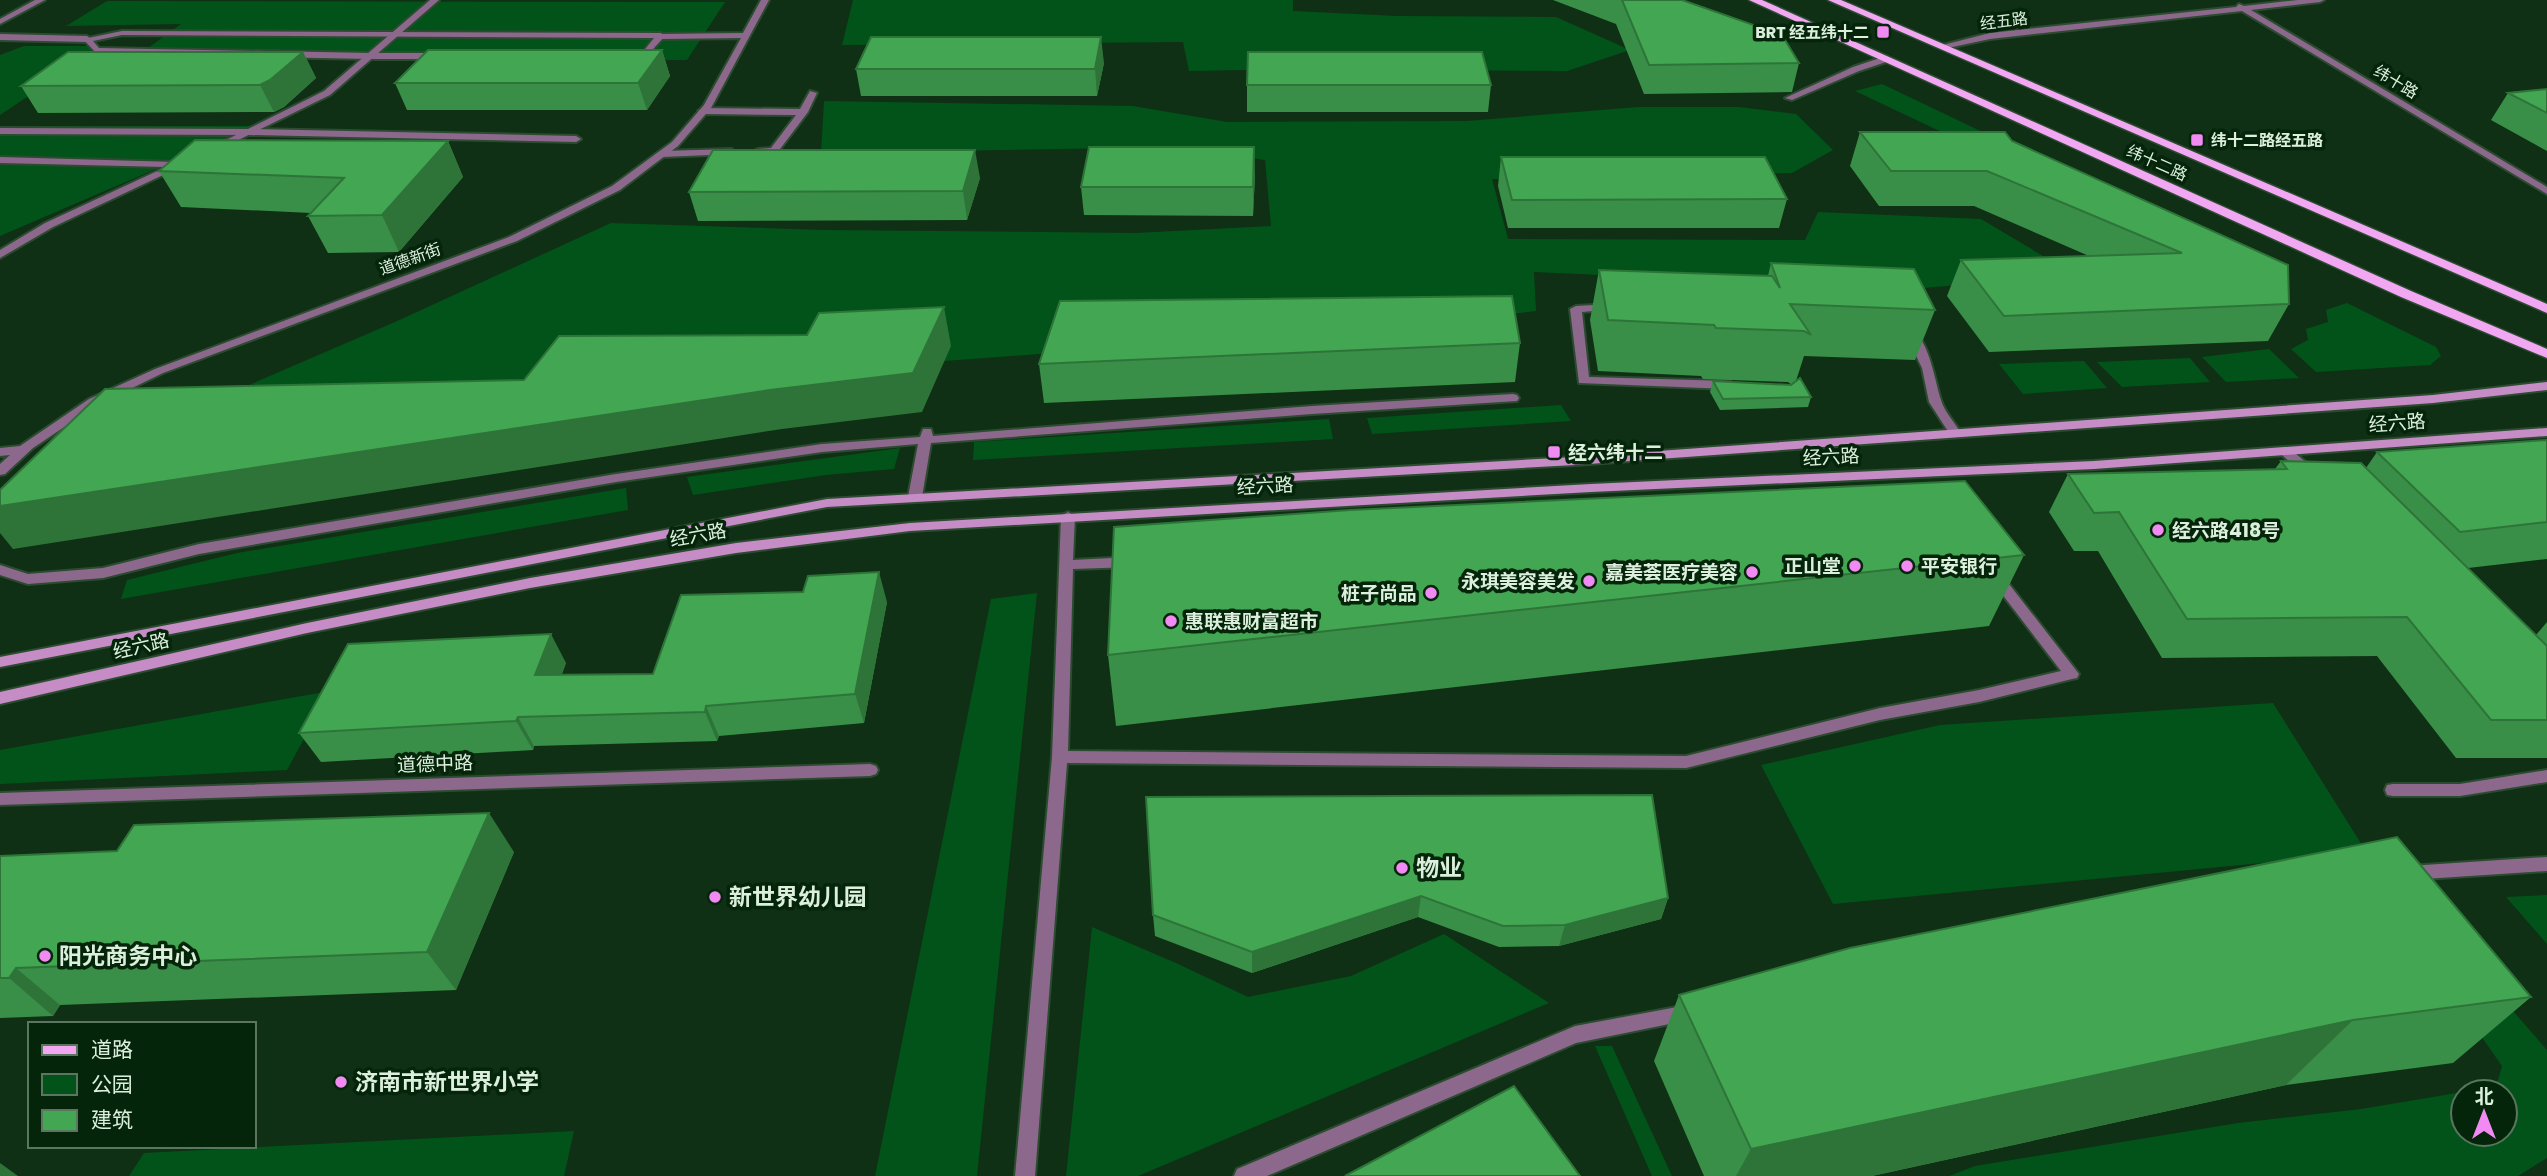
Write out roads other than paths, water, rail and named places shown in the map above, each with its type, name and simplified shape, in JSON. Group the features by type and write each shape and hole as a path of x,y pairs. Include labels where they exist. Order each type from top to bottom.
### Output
{"main road":[{"name":"纬十二路","path":"1754,0 2406,294 2547,354"},
{"name":"纬十二路","path":"1833,0 2547,309"},
{"name":"经六路","path":"0,662 827,503 1575,461 2433,399 2547,386"},
{"name":"经六路","path":"0,698 307,628 599,571 736,548 910,527 1068,516 2094,464 2547,432"}],"street":[{"path":"0,22 41,0"},
{"path":"202,155 327,93 435,0"},
{"name":"道德新街","path":"0,471 23,450 93,402 159,371 513,239 616,188 675,144 703,111 765,0"},
{"name":"纬十路","path":"2229,0 2547,191"},
{"name":"经五路","path":"1943,46 1990,36 2320,0"},
{"path":"0,37 87,39 122,33 395,36 745,35"},
{"path":"87,39 97,51 371,56 644,56 660,36"},
{"path":"1789,98 1886,59"},
{"path":"662,154 774,151 803,112 813,93"},
{"path":"703,111 803,112"},
{"path":"0,131 249,132 576,139"},
{"path":"0,160 129,162 178,166"},
{"path":"0,255 49,225 190,160"},
{"path":"1622,308 1576,309 1583,380 1737,385"},
{"path":"1906,322 1928,368 1935,402 1955,433"},
{"path":"0,570 28,579 103,573 199,549 616,478 822,448 927,436 1513,398"},
{"path":"915,497 927,436"},
{"path":"0,452 23,450"},
{"path":"2285,451 2326,485"},
{"path":"1919,473 1933,487"},
{"path":"1024,1176 1060,757 1068,516"},
{"path":"1066,565 1148,561"},
{"path":"1060,757 1686,762 1867,717 2072,674 1987,564"},
{"name":"道德中路","path":"0,799 870,770"},
{"path":"2393,790 2460,790 2547,776"},
{"path":"2390,874 2547,864"},
{"path":"1244,1176 1575,1035 1711,1008"}],"place":[{"name":"BRT 经五纬十二","path":"1883,32"},
{"name":"纬十二路经五路","path":"2197,140"},
{"name":"经六纬十二","path":"1554,452"},
{"name":"经六路418号","path":"2158,530"},
{"name":"正山堂","path":"1855,566"},
{"name":"平安银行","path":"1907,566"},
{"name":"嘉美荟医疗美容","path":"1752,572"},
{"name":"永琪美容美发","path":"1589,581"},
{"name":"桩子尚品","path":"1431,593"},
{"name":"惠联惠财富超市","path":"1171,621"},
{"name":"物业","path":"1402,868"},
{"name":"新世界幼儿园","path":"715,897"},
{"name":"阳光商务中心","path":"45,956"},
{"name":"济南市新世界小学","path":"341,1082"}]}
